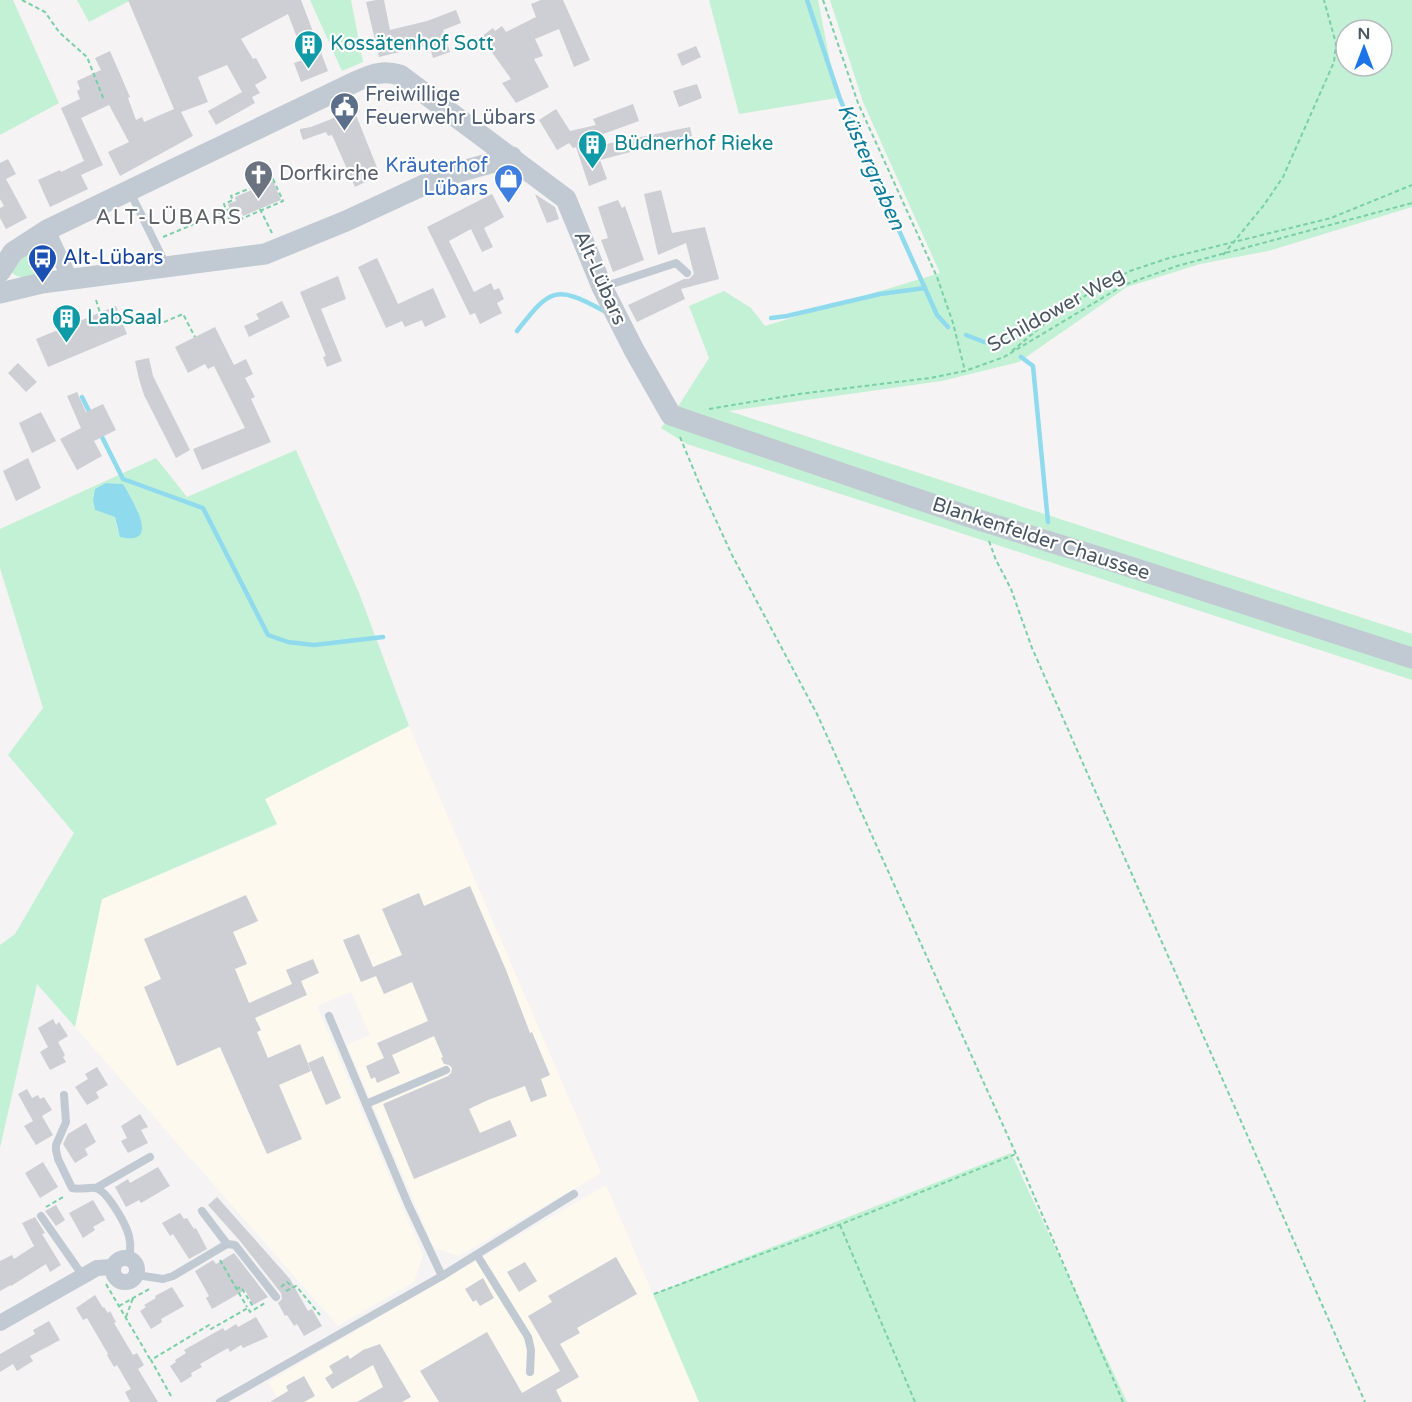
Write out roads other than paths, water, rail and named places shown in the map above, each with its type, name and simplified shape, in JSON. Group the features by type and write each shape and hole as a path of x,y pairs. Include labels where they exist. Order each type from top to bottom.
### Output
{"street":[{"name":"Alt-Lübars","path":"0,272 13,252 47,230 130,192 265,123 377,72 389,71 400,75 566,199 602,288 671,416"},
{"path":"0,293 42,283 265,254 346,221 441,177 512,157"},
{"path":"47,230 70,279"},
{"name":"Blankenfelder Chaussee","path":"671,416 982,521 1412,658"},
{"path":"0,1323 98,1270 118,1260 129,1259 137,1267 137,1275 128,1282 119,1281 114,1275 98,1270"}],"lane":[{"path":"130,192 167,267"},
{"path":"602,288 676,263 687,273"},
{"path":"329,1017 408,1204 442,1276"},
{"path":"366,1104 446,1070"},
{"path":"64,1095 66,1122 56,1150 72,1188 96,1188 150,1157"},
{"path":"96,1188 106,1194 127,1229 131,1250 129,1259"},
{"path":"220,1402 442,1276 574,1194"},
{"path":"202,1210 227,1244"},
{"path":"42,1212 98,1270"},
{"path":"137,1275 163,1279 173,1276 227,1244 235,1245 276,1297"},
{"path":"477,1255 528,1337 531,1350 530,1372"}],"water":[{"path":"106,483 123,484 141,520 140,535 133,538 120,537 115,517 95,510 93,499 95,489"}],"waterway":[{"name":"Küstergraben","path":"807,0 840,99 937,315 948,327"},
{"path":"771,318 880,294 925,288"},
{"path":"517,331 538,306 554,295 564,294 574,297 604,311"},
{"name":"Küstergraben","path":"966,335 1000,348"},
{"name":"Küstergraben","path":"1021,357 1033,366 1048,522"},
{"path":"82,397 91,415"},
{"path":"100,433 123,479 203,508 268,635 288,642 314,645 383,637"}],"place":[{"name":"Kossätenhof Sott","path":"309,70"},
{"name":"Freiwillige Feuerwehr Lübars","path":"344,132"},
{"name":"Büdnerhof Rieke","path":"593,170"},
{"name":"Dorfkirche","path":"258,200"},
{"name":"Kräuterhof Lübars","path":"509,204"},
{"name":"Alt-Lübars","path":"42,284"},
{"name":"LabSaal","path":"66,344"}],"district":[{"name":"ALT-LÜBARS","path":"169,217"}]}
